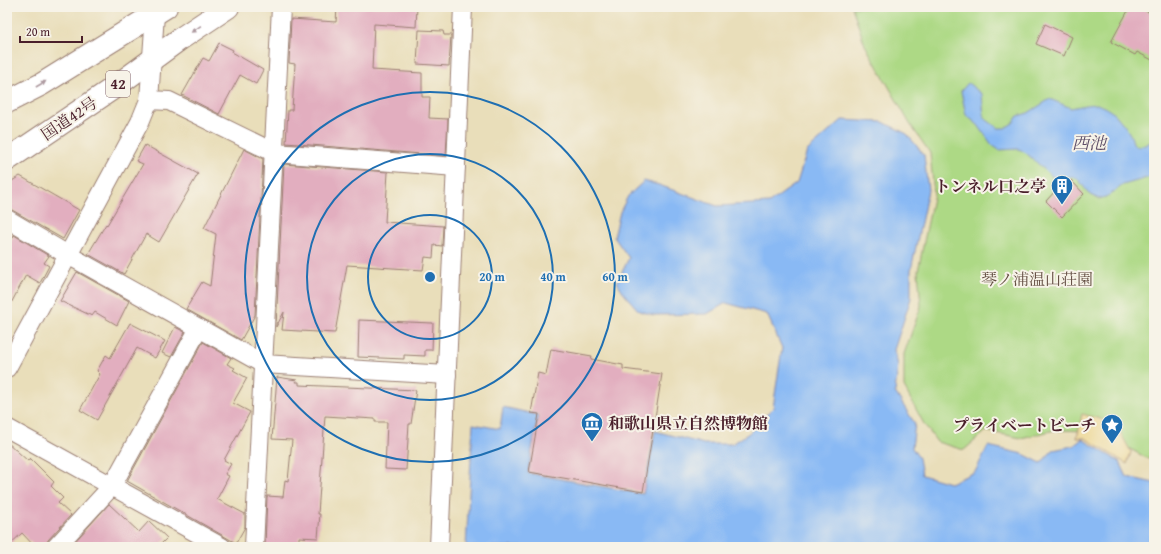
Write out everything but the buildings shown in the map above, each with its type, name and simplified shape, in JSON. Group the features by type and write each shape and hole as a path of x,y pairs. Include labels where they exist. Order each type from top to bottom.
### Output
{"highway":[{"name":"国道42号","path":"7,160 228,7"},
{"name":"42","path":"7,102 42,84 160,10"}],"street":[{"path":"254,547 281,7"},
{"path":"439,547 463,7"},
{"path":"7,368 140,122 149,100 152,61 160,10"},
{"path":"149,100 169,101 274,153 456,167"},
{"path":"7,219 68,255 263,364 447,375"},
{"path":"56,547 112,486 199,328"},
{"path":"7,428 112,486 198,542 222,547"}],"green space":[{"name":"琴ノ浦温山荘園","path":"852,7 1154,7 1154,462 1132,450 1090,431 1055,430 1021,438 986,431 964,450 937,442 924,424 904,387 904,354 921,306 918,271 934,193 930,153 910,124 865,45"}],"sand":[{"name":"プライベートビーチ","path":"1082,414 1115,423 1131,452 1127,464 1085,438 1077,438"}],"water":[{"name":"西池","path":"968,83 982,94 984,118 998,128 1005,128 1013,123 1018,116 1028,113 1050,99 1071,108 1097,104 1106,108 1115,114 1125,126 1136,146 1145,145 1154,140 1154,176 1123,185 1108,196 1099,199 1090,195 1077,178 1069,177 1062,180 1055,179 1026,153 1019,149 999,150 992,145 978,125 966,115 961,91"},
{"path":"842,120 883,122 907,134 924,155 928,190 911,270 911,298 894,350 898,365 895,392 915,424 912,448 919,458 922,475 950,483 975,472 988,446 1023,454 1041,463 1053,450 1073,446 1082,439 1120,462 1127,477 1154,483 1154,547 466,547 473,424 500,429 503,407 538,415 528,473 643,494 655,431 704,444 732,444 749,433 773,408 782,348 767,314 726,303 707,314 654,315 639,311 625,295 617,282 629,258 614,237 620,212 628,196 644,181 717,206 769,203 797,183 807,151"}],"place":[{"name":"トンネル口之亭","path":"1062,206"},
{"name":"和歌山県立自然博物館","path":"592,442"},
{"name":"プライベートビーチ","path":"1112,444"}]}
